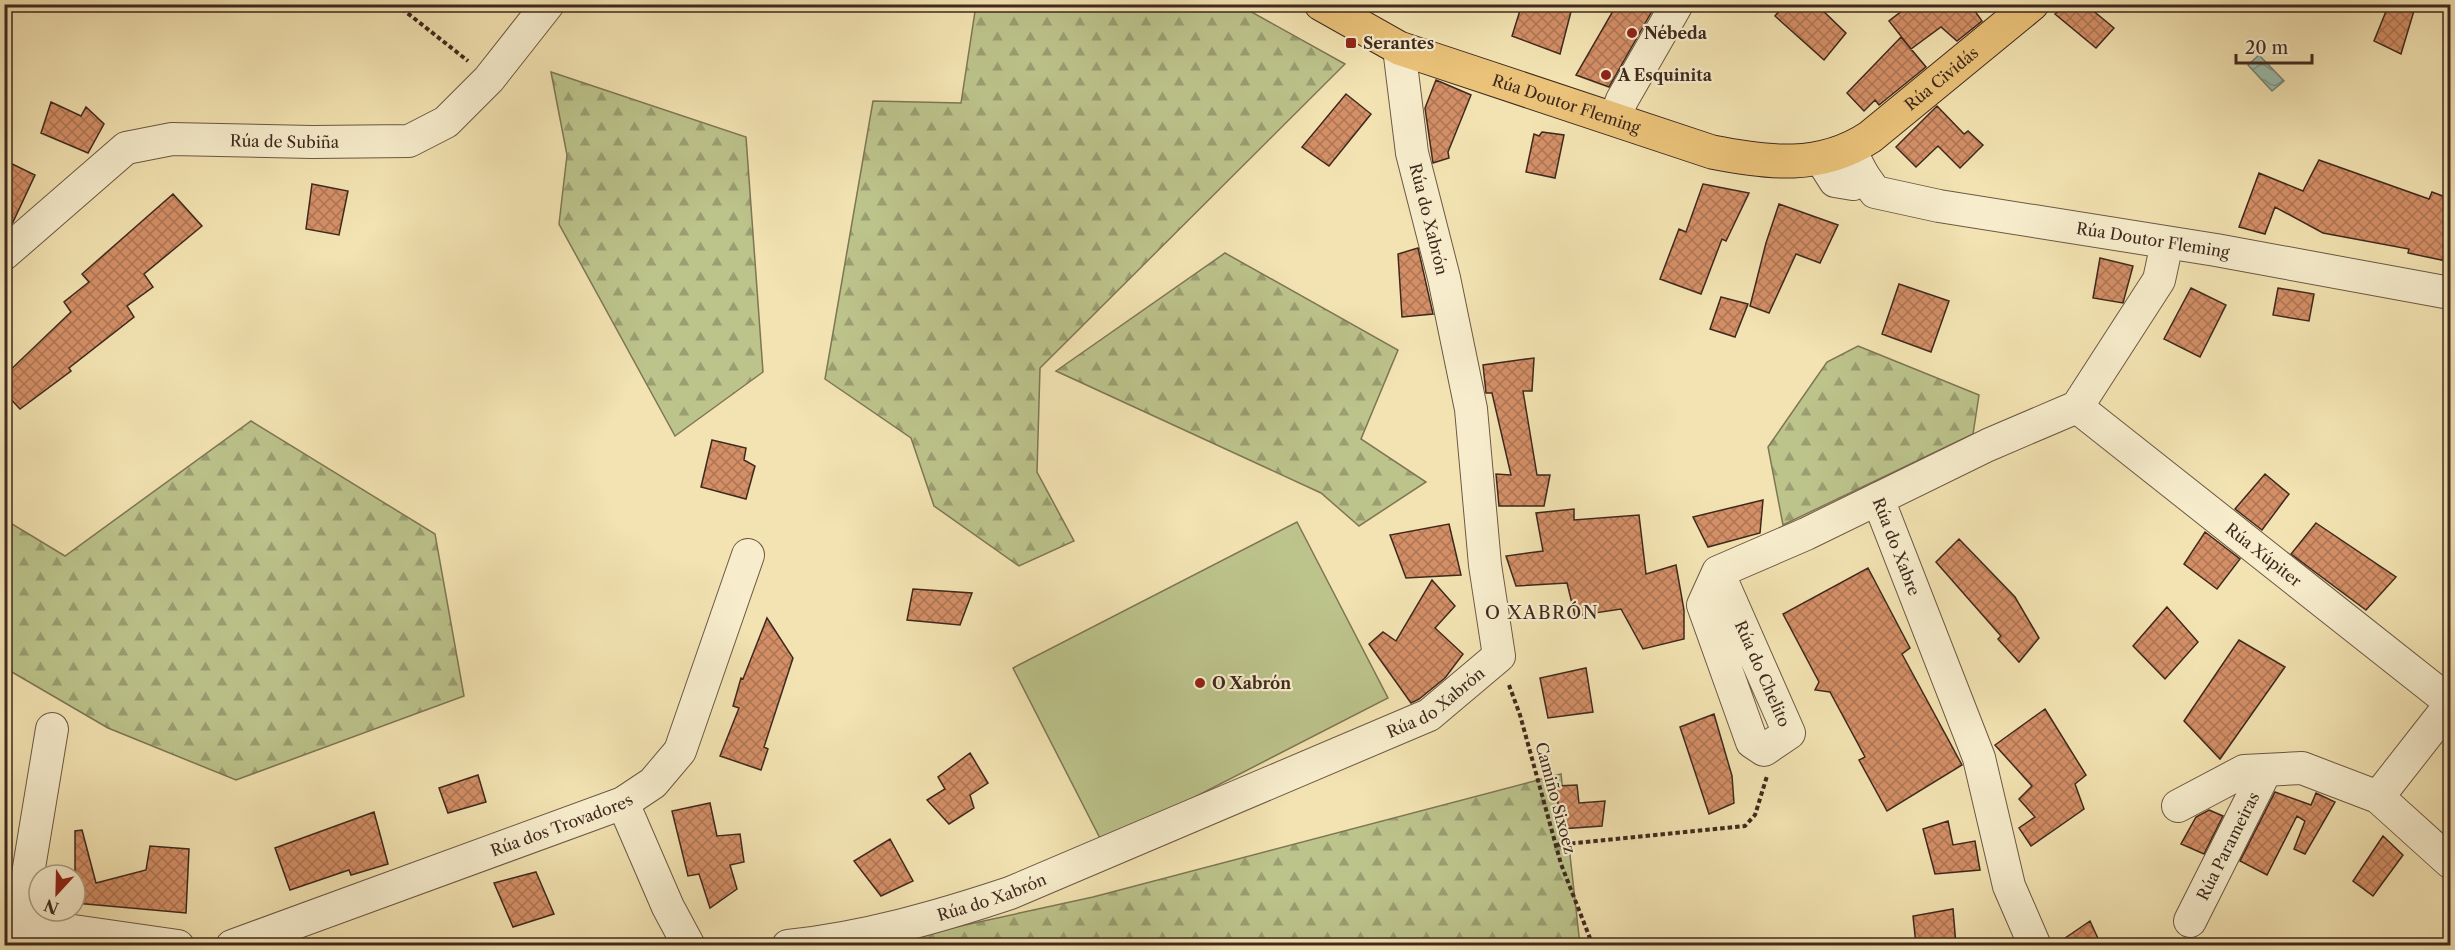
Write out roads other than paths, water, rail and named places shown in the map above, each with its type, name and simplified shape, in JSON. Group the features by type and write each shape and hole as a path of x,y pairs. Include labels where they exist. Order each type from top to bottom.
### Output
{"main road":[{"name":"Rúa Doutor Fleming","path":"1321,4 1399,48 1712,152 1762,162 1845,161"},
{"name":"Rúa Cividás","path":"1845,161 2032,4"}],"street":[{"name":"Rúa de Subiña","path":"4,254 126,148 172,139 312,142 409,141 446,122 489,79 548,4"},
{"path":"1615,118 1622,100 1677,4"},
{"name":"Rúa do Xabrón","path":"788,945 831,941 957,911 1010,893 1429,716 1498,656 1485,565 1471,409 1444,278 1412,153 1399,48"},
{"name":"Rúa Doutor Fleming","path":"1845,161 1875,192 1939,206 2451,293"},
{"path":"2077,407 2159,280 2167,243"},
{"name":"Rúa do Xabre","path":"2035,945 2009,886 1979,758 1878,499 1988,445 2077,407"},
{"name":"Rúa Xúpiter","path":"2077,407 2451,704"},
{"name":"Rúa do Chelito","path":"1764,750 1752,742 1703,605 1718,572 1806,534 1878,499"},
{"name":"Rúa dos Trovadores","path":"232,945 623,803 653,783 680,751 748,555"},
{"path":"2378,797 2451,704"},
{"path":"52,729 13,930 178,945"},
{"name":"Rúa Parameiras","path":"2178,806 2244,771 2302,768 2378,797 2451,862"},
{"name":"Rúa Parameiras","path":"2190,921 2266,770"},
{"path":"623,803 668,907 689,945"}],"water":[{"path":"2259,55 2284,81 2272,91 2248,65"}],"place":[{"name":"Nébeda","path":"1632,33"},
{"name":"Serantes","path":"1351,43"},
{"name":"A Esquinita","path":"1606,75"},
{"name":"O Xabrón","path":"1200,683"}],"district":[{"name":"O XABRÓN","path":"1542,613"}]}
